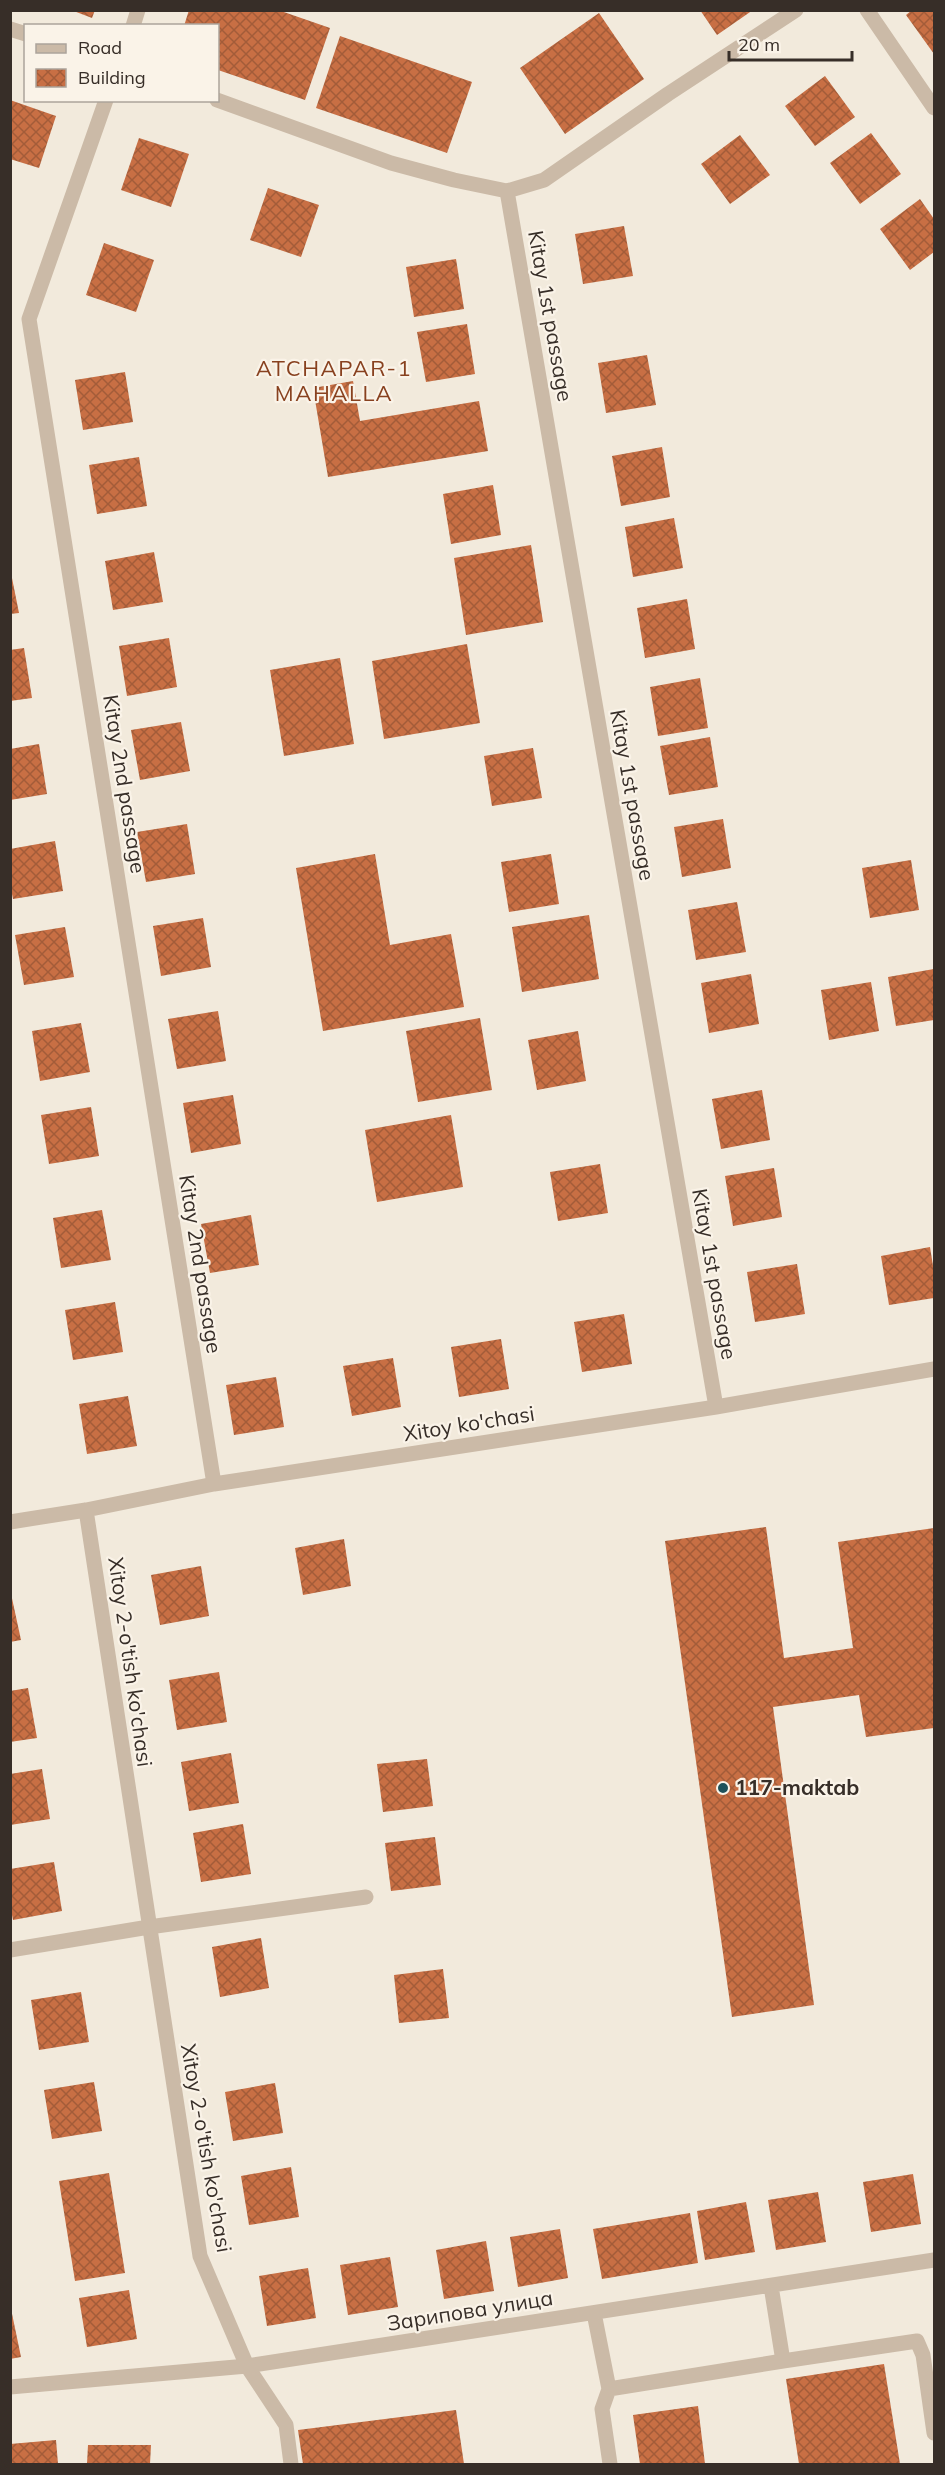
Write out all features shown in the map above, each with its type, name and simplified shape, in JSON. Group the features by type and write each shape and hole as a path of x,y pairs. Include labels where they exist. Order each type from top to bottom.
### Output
{"street":[{"path":"219,101 391,163 507,191 544,180 668,94 796,10"},
{"path":"867,10 934,108"},
{"name":"Kitay 2nd passage","path":"105,102 29,319 214,1484"},
{"name":"Kitay 1st passage","path":"507,191 716,1407"},
{"name":"Xitoy ko'chasi","path":"10,1522 86,1510 214,1484 716,1407 934,1369"},
{"name":"Xitoy 2-o'tish ko'chasi","path":"86,1510 200,2256 248,2366 286,2425 291,2464"},
{"path":"10,1950 149,1927 366,1897"},
{"name":"Зарипова улица","path":"10,2387 248,2366 934,2260"},
{"path":"771,2286 783,2361"},
{"path":"594,2313 609,2389 602,2409 610,2464"},
{"path":"609,2389 917,2341 923,2355 934,2433"}],"building":[{"path":"71,10 95,10 92,18"},
{"path":"189,10 278,10 330,28 305,100 219,70 219,24 185,24"},
{"path":"700,10 753,10 717,35"},
{"path":"912,10 934,10 934,54 906,15"},
{"path":"599,13 644,79 565,134 520,68"},
{"path":"340,36 472,82 447,153 316,108"},
{"path":"825,76 855,117 815,146 785,106"},
{"path":"10,100 56,116 39,168 10,159"},
{"path":"871,133 901,174 860,204 830,163"},
{"path":"740,135 770,175 730,204 701,164"},
{"path":"139,138 189,154 171,207 121,190"},
{"path":"268,188 319,205 301,257 250,240"},
{"path":"920,199 934,219 934,252 910,270 880,229"},
{"path":"624,226 633,276 583,284 575,234"},
{"path":"104,243 154,260 136,312 86,295"},
{"path":"456,259 464,309 414,317 406,267"},
{"path":"467,324 475,374 426,382 417,332"},
{"path":"647,355 656,405 606,413 598,363"},
{"path":"125,372 133,422 83,430 75,380"},
{"path":"353,381 360,421 479,401 488,451 328,477 313,388"},
{"path":"662,447 670,497 621,506 612,456"},
{"path":"139,457 147,506 97,514 89,465"},
{"path":"493,485 501,535 451,544 443,494"},
{"path":"674,518 683,568 633,577 625,527"},
{"path":"531,545 543,622 466,635 454,558"},
{"path":"154,552 163,602 113,610 105,561"},
{"path":"10,568 19,613 10,614"},
{"path":"687,599 695,649 645,658 637,608"},
{"path":"169,638 177,687 127,696 119,646"},
{"path":"467,644 480,723 384,739 372,661"},
{"path":"24,648 32,698 10,701 10,650"},
{"path":"340,658 354,744 284,756 270,670"},
{"path":"700,678 708,728 658,736 650,687"},
{"path":"181,722 190,771 140,780 131,730"},
{"path":"710,737 718,787 669,795 660,746"},
{"path":"39,744 47,794 10,800 10,749"},
{"path":"533,748 542,798 492,806 484,756"},
{"path":"723,819 731,868 682,877 674,827"},
{"path":"187,824 195,874 146,882 137,832"},
{"path":"55,841 63,891 13,899 10,884 10,849"},
{"path":"375,854 390,945 451,934 464,1007 323,1031 296,868"},
{"path":"551,854 559,904 509,912 501,862"},
{"path":"911,860 919,910 870,918 862,868"},
{"path":"737,902 746,952 696,960 688,910"},
{"path":"589,915 599,979 522,992 512,927"},
{"path":"203,918 211,967 161,976 153,926"},
{"path":"65,927 74,977 24,985 15,935"},
{"path":"934,969 934,1020 896,1026 888,977"},
{"path":"751,974 759,1024 709,1033 701,983"},
{"path":"871,982 879,1031 829,1040 821,990"},
{"path":"218,1011 226,1061 177,1069 168,1019"},
{"path":"480,1018 492,1090 418,1102 406,1031"},
{"path":"81,1023 90,1072 40,1081 32,1031"},
{"path":"578,1031 586,1081 537,1090 528,1040"},
{"path":"762,1090 770,1140 721,1149 712,1099"},
{"path":"233,1095 241,1144 191,1153 183,1103"},
{"path":"91,1107 99,1156 49,1164 41,1115"},
{"path":"451,1115 463,1187 377,1202 365,1130"},
{"path":"600,1164 608,1213 558,1221 550,1172"},
{"path":"774,1168 782,1217 733,1226 725,1176"},
{"path":"102,1210 111,1260 61,1268 53,1218"},
{"path":"251,1215 259,1265 210,1273 201,1224"},
{"path":"930,1247 934,1272 934,1298 889,1305 881,1256"},
{"path":"797,1264 805,1314 755,1322 747,1272"},
{"path":"115,1302 123,1352 73,1360 65,1310"},
{"path":"624,1314 632,1364 582,1372 574,1322"},
{"path":"501,1339 509,1389 459,1397 451,1347"},
{"path":"393,1358 401,1407 352,1416 343,1366"},
{"path":"276,1377 284,1427 234,1435 226,1385"},
{"path":"128,1396 137,1446 87,1454 79,1404"},
{"path":"766,1527 784,1658 853,1648 838,1542 934,1528 934,1728 866,1737 859,1695 773,1707 814,2005 732,2017 665,1541"},
{"path":"344,1539 351,1586 303,1595 295,1548"},
{"path":"201,1566 209,1616 160,1625 151,1575"},
{"path":"10,1589 21,1640 10,1642"},
{"path":"219,1672 227,1722 177,1730 169,1680"},
{"path":"28,1688 37,1738 10,1742 10,1691"},
{"path":"231,1753 239,1803 189,1811 181,1762"},
{"path":"427,1759 433,1806 383,1812 377,1764"},
{"path":"42,1769 50,1819 10,1825 10,1774"},
{"path":"243,1824 251,1874 201,1882 193,1833"},
{"path":"435,1837 441,1885 391,1891 385,1843"},
{"path":"54,1862 62,1911 13,1920 10,1905 10,1869"},
{"path":"261,1938 269,1988 220,1997 212,1947"},
{"path":"443,1969 449,2018 399,2023 394,1975"},
{"path":"81,1992 89,2042 39,2050 31,2000"},
{"path":"94,2082 102,2131 52,2139 44,2090"},
{"path":"275,2083 283,2133 233,2141 225,2092"},
{"path":"291,2167 299,2217 249,2225 241,2176"},
{"path":"109,2173 125,2273 75,2281 59,2181"},
{"path":"913,2174 921,2224 871,2232 863,2182"},
{"path":"818,2192 826,2242 776,2250 768,2200"},
{"path":"746,2202 755,2252 705,2260 697,2211"},
{"path":"690,2213 698,2263 602,2279 593,2229"},
{"path":"560,2229 568,2278 518,2287 510,2237"},
{"path":"486,2241 494,2291 444,2299 436,2250"},
{"path":"390,2257 398,2307 348,2315 340,2265"},
{"path":"308,2268 316,2318 267,2326 259,2276"},
{"path":"129,2290 137,2339 87,2347 79,2298"},
{"path":"10,2304 21,2357 10,2359"},
{"path":"884,2364 900,2464 799,2464 786,2379"},
{"path":"698,2406 705,2464 640,2464 633,2415"},
{"path":"456,2410 464,2464 303,2464 298,2430"},
{"path":"56,2440 58,2464 10,2464 10,2444"},
{"path":"88,2445 151,2445 150,2464 87,2464"}],"place":[{"name":"117-maktab","path":"723,1788"}],"district":[{"name":"ATCHAPAR-1 MAHALLA","path":"334,380"}]}
